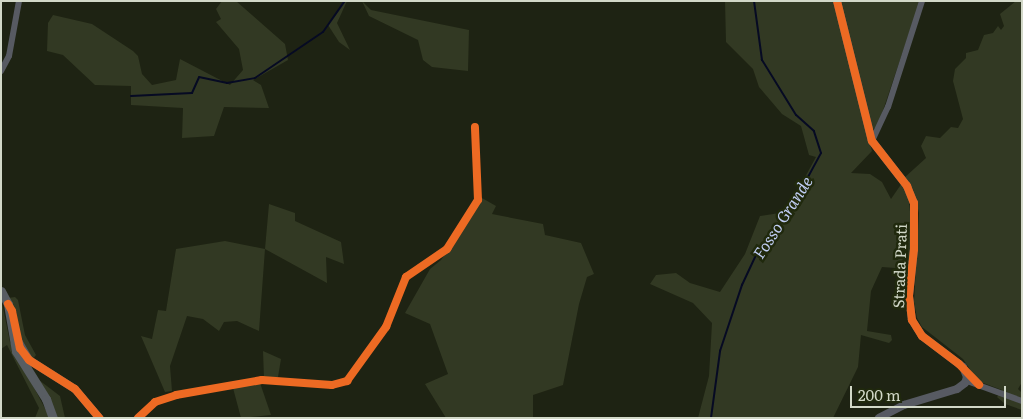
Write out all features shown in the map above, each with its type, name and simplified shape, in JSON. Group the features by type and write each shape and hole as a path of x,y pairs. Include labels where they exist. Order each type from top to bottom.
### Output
{"main road":[{"path":"1,291 8,304 16,351 46,399 53,418"}],"street":[{"path":"1,71 9,56 19,1"},
{"path":"837,1 872,141"},
{"path":"872,141 888,106 922,1"},
{"path":"138,418 155,402 176,395 267,380 332,385 347,381 386,327 406,278 447,249 478,200 475,126"},
{"name":"Strada Prati","path":"872,141 907,186 914,203 914,249 909,296 912,320 922,336 965,370"},
{"path":"8,304 12,311 20,348 29,360 85,398 99,418"},
{"path":"965,370 967,381"},
{"path":"965,370 979,385"},
{"path":"967,381 1022,401"},
{"path":"956,388 967,381"},
{"path":"879,418 904,405 956,388 979,385"}],"green space":[{"path":"222,1 236,1 285,44 288,60 253,80 261,85 269,108 224,107 214,136 182,138 183,108 131,105 131,86 95,85 63,55 47,51 48,23 53,15 92,24 133,51 138,56 142,74 152,85 176,80 180,59 230,85 243,70 239,49 216,22 221,19 216,9"},
{"path":"344,1 347,1 337,23 350,50 339,42 328,25"},
{"path":"362,1 371,10 469,30 468,71 432,67 423,60 418,40 369,16"},
{"path":"725,1 833,1 872,151 851,173 870,174 882,182 891,199 902,183 909,201 912,233 909,269 882,267 871,291 867,331 891,335 892,340 889,343 861,335 858,367 833,418 698,418 709,376 712,323 693,303 650,284 656,275 676,273 690,283 720,292 745,254 760,216 786,212 816,157 809,155 801,126 782,114 759,87 753,69 726,42"},
{"path":"840,1 920,1 877,128 873,129 870,122"},
{"path":"1016,1 1022,2 1022,382 1018,389 1022,393 1022,410 1005,404 997,397 1002,390 978,381 963,359 922,327 917,318 914,302 919,213 913,189 904,178 926,158 921,146 926,136 940,138 951,127 958,128 963,119 953,81 955,69 966,58 966,53 978,50 984,35 993,33 998,26 1001,30 1004,26 1000,14"},
{"path":"482,198 496,206 492,214 543,224 545,235 581,243 594,274 587,277 579,304 563,385 533,395 533,418 446,418 425,384 448,374 430,324 405,313 430,269 441,260"},
{"path":"269,204 295,213 295,221 341,242 344,264 326,257 327,283 265,249"},
{"path":"225,241 265,249 259,331 237,321 224,322 219,331 203,319 187,316 170,366 172,391 165,392 141,336 152,339 158,310 166,311 176,249"},
{"path":"15,297 18,300 25,335 36,355 32,360 21,342 15,311 8,298"},
{"path":"1,298 10,342 50,418 35,418 39,408 7,345 1,349"},
{"path":"263,351 281,359 278,377 264,378"},
{"path":"39,380 60,396 65,418 55,418"},
{"path":"260,383 271,415 241,418 233,388"}],"waterway":[{"path":"131,96 192,93 199,77 227,83 255,78 323,32 345,1"},
{"name":"Fosso Grande","path":"711,418 720,351 742,285 757,253 789,212 821,153 814,131 796,115 762,60 754,1"}],"cycle path":[{"path":"837,1 872,141 907,186 914,203 914,249 909,296 912,320 922,336 959,364 979,385"},
{"path":"138,418 155,402 176,395 262,380 332,385 347,381 386,327 406,277 447,249 478,200 475,127"},
{"path":"8,304 12,311 20,348 29,360 75,389 99,418"}]}
